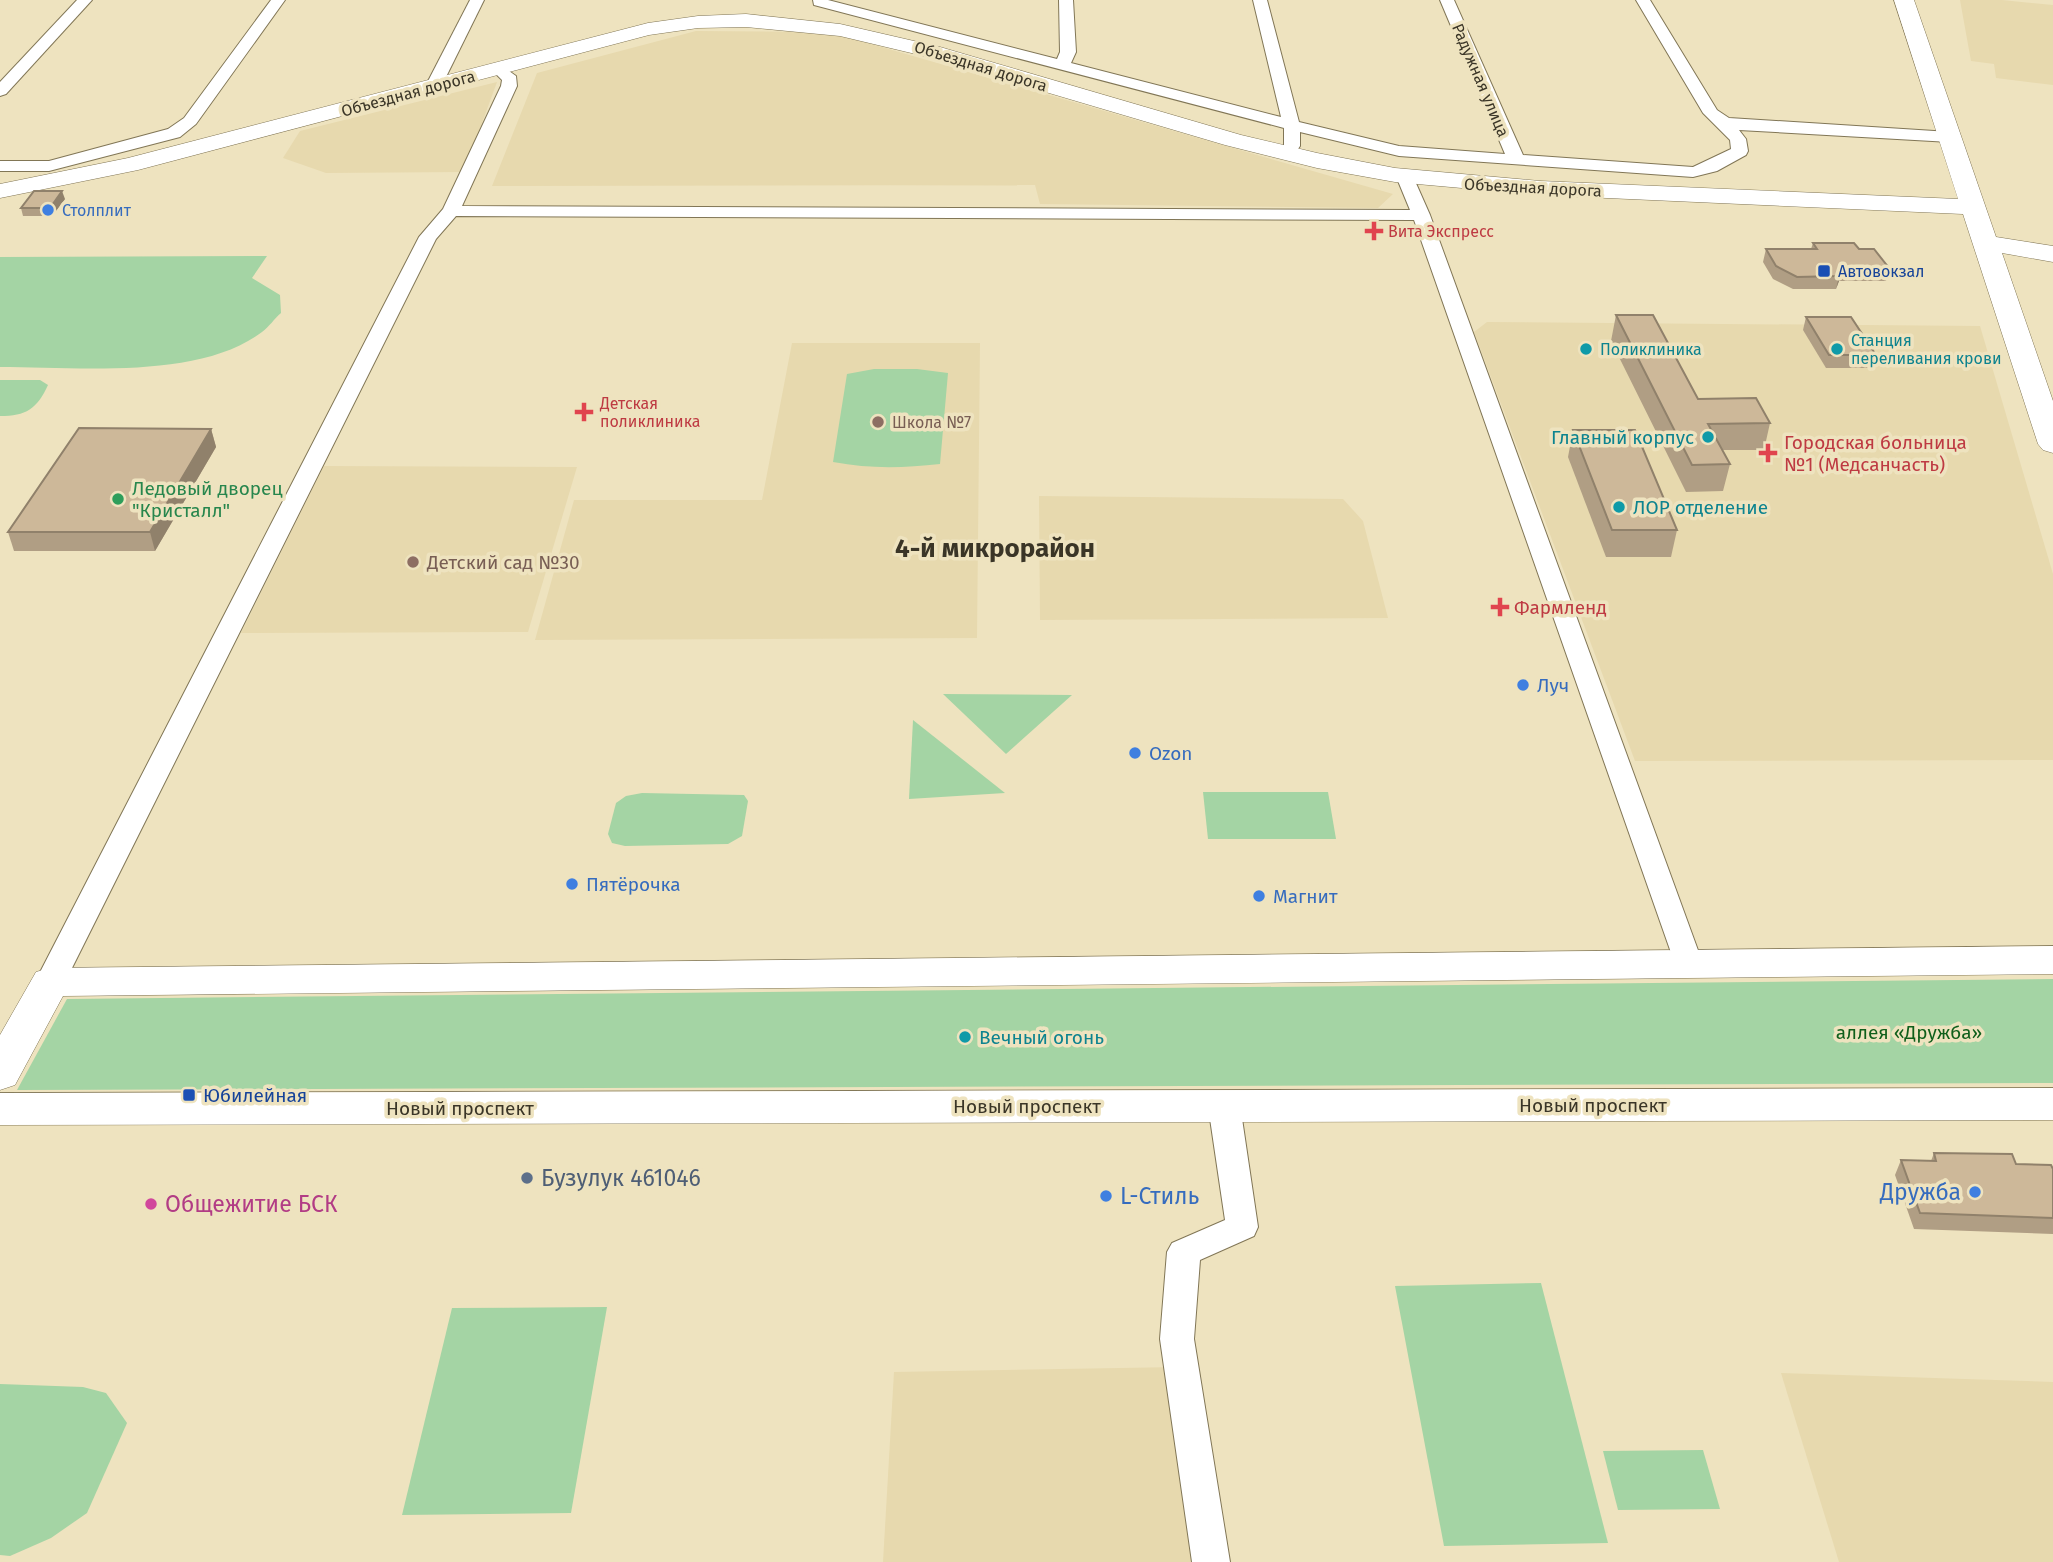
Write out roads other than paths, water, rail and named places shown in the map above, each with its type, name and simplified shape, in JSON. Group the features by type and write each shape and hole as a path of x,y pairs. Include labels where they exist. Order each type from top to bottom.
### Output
{"main road":[{"path":"1904,0 2053,444"},
{"name":"Объездная дорога","path":"0,191 130,165 674,24 737,19 795,22 856,31 1286,154 1405,176 1499,186 1974,206"},
{"path":"1986,243 2053,254"},
{"path":"0,1074 50,982 2053,960"},
{"name":"Новый проспект","path":"0,1109 2053,1104"}],"street":[{"path":"0,91 85,0"},
{"path":"0,166 49,166 174,133 190,121 278,0"},
{"path":"433,86 477,0"},
{"path":"1062,67 1068,52 1066,0"},
{"path":"1260,0 1292,127 1292,146 1286,154"},
{"name":"Радужная улица","path":"1447,0 1516,159"},
{"path":"795,22 820,1 1292,127 1399,151 1693,173 1712,167 1740,150 1738,139 1724,122 1711,113 1643,0"},
{"path":"50,982 428,236 452,211 509,86 510,79 499,69"},
{"path":"1724,122 1747,126 1950,137"},
{"path":"1405,176 1689,964"},
{"path":"452,211 1421,215"},
{"path":"1211,1562 1177,1339 1184,1252 1242,1227 1224,1105"}],"place":[{"name":"Столплит","path":"48,210"},
{"name":"Вита Экспресс","path":"1374,231"},
{"name":"Автовокзал","path":"1824,271"},
{"name":"Поликлиника","path":"1586,349"},
{"name":"Станция переливания крови","path":"1837,349"},
{"name":"Детская поликлиника","path":"584,412"},
{"name":"Школа №7","path":"878,422"},
{"name":"Главный корпус","path":"1708,437"},
{"name":"Городская больница №1 (Медсанчасть)","path":"1768,453"},
{"name":"Ледовый дворец \"Кристалл\"","path":"118,499"},
{"name":"ЛОР отделение","path":"1619,507"},
{"name":"Детский сад №30","path":"413,562"},
{"name":"Фармленд","path":"1500,607"},
{"name":"Луч","path":"1523,685"},
{"name":"Ozon","path":"1135,753"},
{"name":"Пятёрочка","path":"572,884"},
{"name":"Магнит","path":"1259,896"},
{"name":"Вечный огонь","path":"965,1037"},
{"name":"Юбилейная","path":"189,1095"},
{"name":"Бузулук 461046","path":"527,1178"},
{"name":"Дружба","path":"1975,1192"},
{"name":"L-Стиль","path":"1106,1196"},
{"name":"Общежитие БСК","path":"151,1204"}],"district":[{"name":"4-й микрорайон","path":"995,548"}],"park label":[{"name":"аллея «Дружба»","path":"1909,1032"}]}
